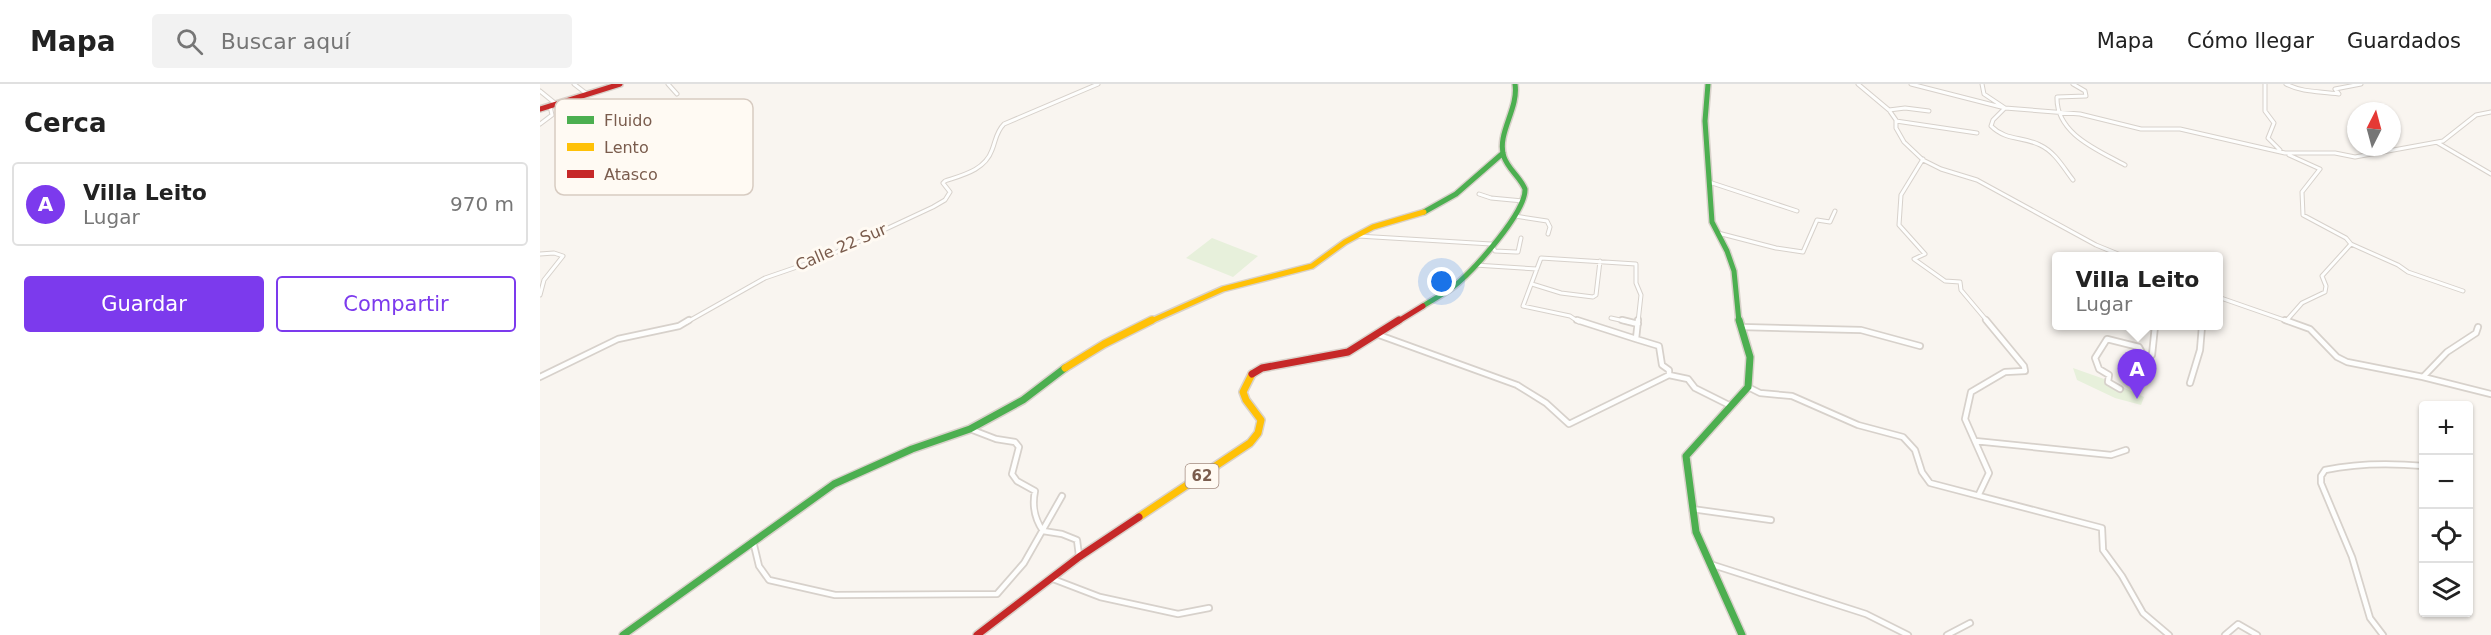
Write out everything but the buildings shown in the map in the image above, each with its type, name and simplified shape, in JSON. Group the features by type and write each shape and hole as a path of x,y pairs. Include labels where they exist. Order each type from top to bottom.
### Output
{"street":[{"path":"574,84 587,94"},
{"path":"572,99 620,84"},
{"path":"668,84 677,94"},
{"name":"Calle 22 Sur","path":"540,377 618,339 679,326 765,278 826,257 933,207 949,196 950,192 943,183 945,181 966,175 989,159 994,136 1004,124 1098,84"},
{"path":"1479,194 1491,198 1523,201 1523,186 1504,159 1503,153 1504,135 1518,95 1515,84"},
{"path":"1708,84 1705,121 1712,222 1734,271 1740,327 1750,357 1748,387 1686,456 1687,482 1696,532 1742,635"},
{"path":"1858,84 1888,110 1896,121 1905,143 1910,150 1923,159 1977,180 2113,252"},
{"path":"1911,84 2005,108 2080,114 2141,129 2180,129 2286,153 2335,153 2360,157 2438,142 2476,115 2491,112"},
{"path":"1982,84 1984,94 2005,108"},
{"path":"2073,84 2085,91 2086,96 2057,97 2058,112 2075,135 2126,165"},
{"path":"2265,84 2265,111 2274,123 2268,130 2267,137 2274,146 2320,169 2302,192 2303,215 2346,238 2351,244 2398,264 2408,272 2463,291"},
{"path":"2286,84 2302,92 2316,90 2335,95 2339,94 2335,89 2361,84"},
{"path":"540,91 553,105 552,115 540,124"},
{"path":"540,109 553,105"},
{"path":"1888,110 1905,108 1929,111"},
{"path":"2005,108 1993,120 1991,126 1998,134 2009,139 2029,141 2047,149 2073,180"},
{"path":"1896,121 1977,133"},
{"path":"2438,142 2491,174"},
{"path":"624,635 834,484 912,449 970,429 1023,400 1063,369 1104,344 1190,302 1223,289 1312,266 1354,236 1373,227 1415,216 1437,207 1462,190 1503,153"},
{"path":"1923,159 1901,195 1899,225 1925,254 1914,259 1945,281 1960,282 1961,290 2024,366 2025,371 2005,372 1971,392 1965,419 1989,473 1979,494"},
{"path":"1708,182 1797,211"},
{"name":"62","path":"977,635 1079,557 1250,443 1262,429 1261,416 1245,400 1243,392 1253,373 1275,364 1348,352 1379,335 1460,282 1515,216 1523,201"},
{"path":"1718,233 1776,248 1803,252 1817,220 1830,222 1835,211"},
{"path":"1515,216 1547,221 1550,227 1548,234"},
{"path":"1354,236 1491,244 1495,251 1516,252 1518,252 1521,238"},
{"path":"2287,320 2302,303 2325,292 2326,286 2322,276 2351,244"},
{"path":"540,254 554,253 563,256 544,280 540,296"},
{"path":"1636,340 1641,295 1636,283 1636,264 1541,258 1523,306 1570,316 1581,323 1636,340 1659,346 1662,365 1669,370 1669,375"},
{"path":"1532,284 1593,297 1596,295 1600,261"},
{"path":"1474,265 1537,269"},
{"path":"2223,299 2310,329 2337,357 2347,362 2423,377 2491,394"},
{"path":"1611,318 1638,324"},
{"path":"1740,327 1861,330 1920,346"},
{"path":"2423,377 2433,362 2446,355 2464,338 2476,333 2478,327"},
{"path":"2120,389 2108,382 2109,375 2099,369 2095,358 2107,339 2139,347 2146,360 2152,355 2155,330"},
{"path":"2190,383 2200,350 2202,330"},
{"path":"1379,335 1517,385 1546,403 1569,424 1669,375 1688,379 1695,388 1732,403"},
{"path":"1748,387 1765,396 1790,395 1867,428 1887,431 1906,439 1916,450 1921,474 1930,483 2102,528 2103,550 2122,576 2144,614 2169,635"},
{"path":"970,429 996,439 1015,442 1019,447 1012,474 1017,481 1035,491 1032,507 1038,525 1043,531 1062,534 1077,540 1079,557"},
{"path":"1974,441 2111,455 2126,450"},
{"path":"2383,635 2370,618 2352,557 2320,476 2325,470 2333,468 2391,463 2419,466"},
{"path":"753,541 759,566 769,580 819,593 997,594 1010,581 1043,531 1062,496"},
{"path":"1692,509 1771,520"},
{"path":"1709,564 1866,614 1908,635"},
{"path":"1053,579 1100,597 1178,614 1209,608"},
{"path":"1947,635 1970,623"},
{"path":"2225,635 2238,624 2257,635"}],"green space":[{"path":"1212,238 1258,256 1233,277 1186,258"},
{"path":"2073,368 2144,397 2141,405 2115,398 2077,380"}],"traffic: fast":[{"path":"1423,306 1465,277 1496,241 1522,203 1525,189 1507,163 1503,151 1505,134 1516,100 1515,84"},
{"path":"1708,84 1705,121 1712,222 1727,251 1734,271 1740,327 1750,357 1748,387 1686,456 1696,532 1742,635"},
{"path":"1424,212 1456,194 1503,153"},
{"path":"623,635 834,484 912,449 970,429 1023,400 1065,368"}],"traffic: slow":[{"path":"1065,368 1104,344 1190,302 1223,289 1312,266 1345,242 1373,227 1424,212"},
{"path":"1139,517 1250,443 1258,433 1261,420 1246,400 1243,392 1252,374"}],"traffic: jam":[{"path":"572,99 620,84"},
{"path":"540,109 555,104"},
{"path":"1252,374 1262,368 1348,352 1423,306"},
{"path":"977,635 1079,557 1139,517"}],"place":[{"name":"Villa Leito","path":"2137,399"}]}
